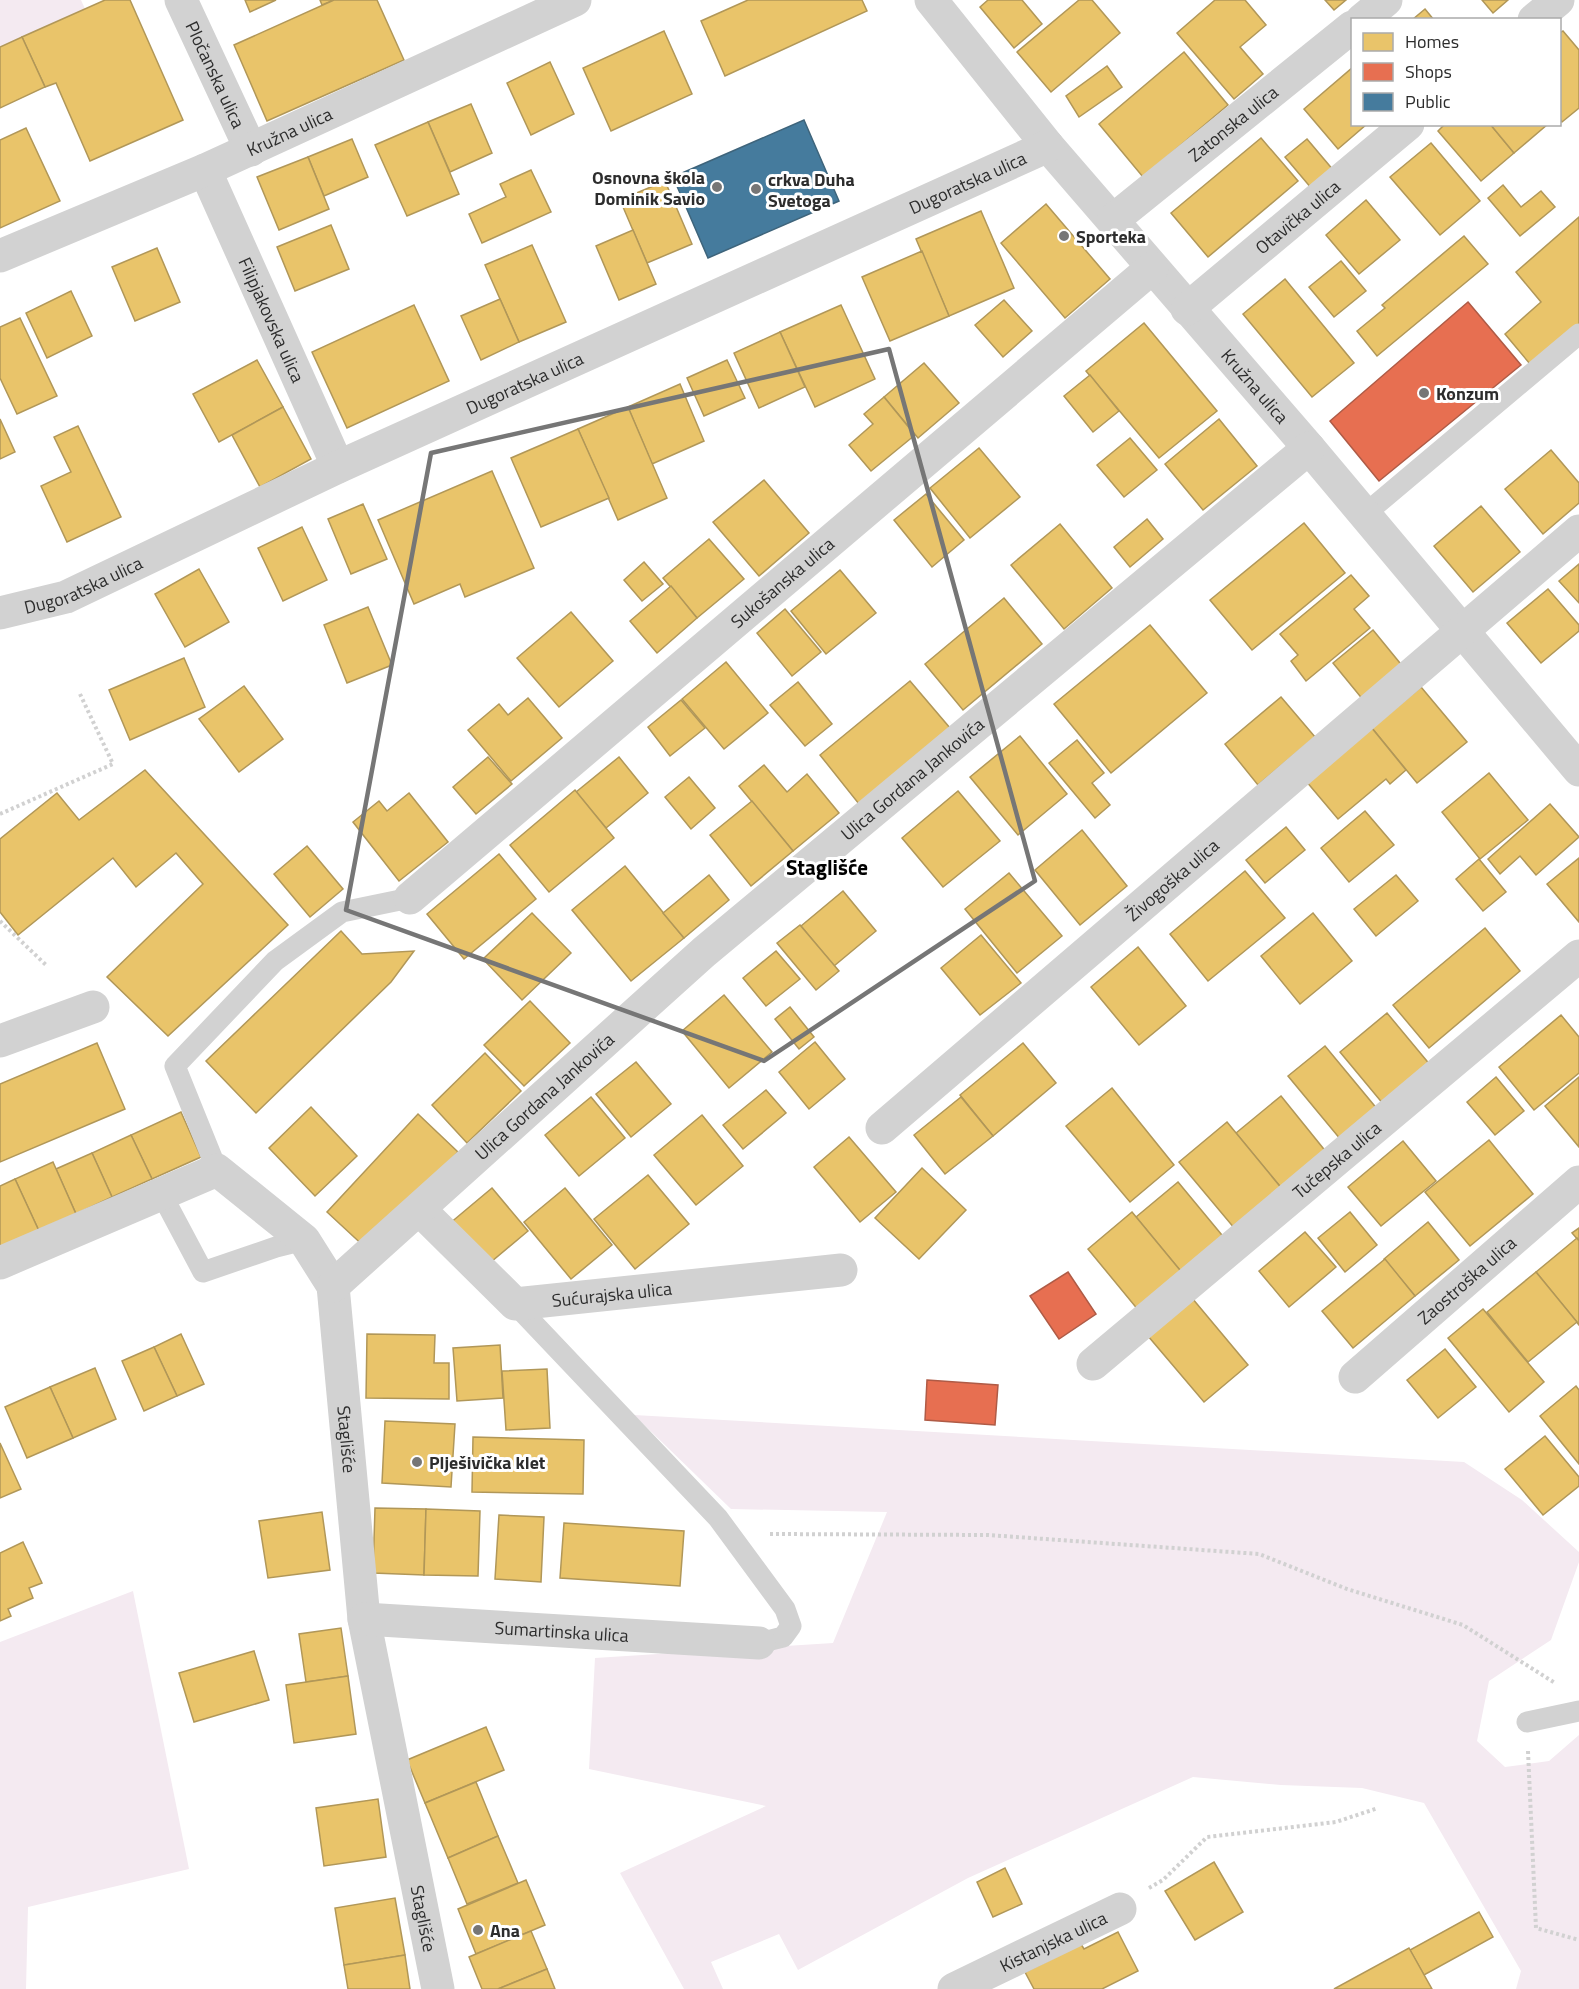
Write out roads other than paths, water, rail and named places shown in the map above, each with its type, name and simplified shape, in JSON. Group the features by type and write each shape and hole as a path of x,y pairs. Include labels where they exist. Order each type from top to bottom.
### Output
{"street":[{"name":"Pločanska ulica","path":"181,0 251,150"},
{"name":"Kružna ulica","path":"0,256 251,150 526,10 575,0"},
{"name":"Kružna ulica","path":"931,0 1048,146 1309,448 1579,770"},
{"path":"1364,18 1386,0"},
{"path":"1536,18 1558,0"},
{"name":"Zatonska ulica","path":"1113,220 1351,29"},
{"name":"Otavička ulica","path":"1187,309 1406,126"},
{"name":"Dugoratska ulica","path":"0,613 66,597 338,467 1048,146"},
{"name":"Filipjakovska ulica","path":"205,170 338,467"},
{"name":"Sukošanska ulica","path":"410,898 1152,268"},
{"name":"Ulica Gordana Jankovića","path":"333,1286 704,952 1309,448"},
{"name":"Živogoška ulica","path":"882,1128 1579,531"},
{"name":"Tučepska ulica","path":"1093,1364 1579,956"},
{"path":"0,1041 93,1006"},
{"path":"0,1263 161,1192 217,1170"},
{"name":"Staglišće","path":"217,1170 304,1240 333,1286 364,1619 438,1989"},
{"name":"Zaostroška ulica","path":"1355,1377 1579,1182"},
{"path":"420,1210 515,1304"},
{"name":"Sućurajska ulica","path":"515,1304 841,1270"},
{"name":"Sumartinska ulica","path":"364,1619 759,1643"},
{"name":"Kistanjska ulica","path":"954,1989 1120,1909"}],"lane":[{"path":"1365,514 1579,334"},
{"path":"217,1170 175,1066 276,961 342,912 410,898"},
{"path":"161,1192 203,1272 304,1240"},
{"path":"515,1304 718,1518 785,1609 791,1626 783,1637 759,1643"},
{"path":"1527,1722 1579,1711"}],"place":[{"name":"Osnovna škola Dominik Savio","path":"717,187"},
{"name":"crkva Duha Svetoga","path":"756,189"},
{"name":"Sporteka","path":"1064,236"},
{"name":"Konzum","path":"1424,393"},
{"name":"Plješivička klet","path":"417,1462"},
{"name":"Ana","path":"478,1930"}],"district":[{"name":"Staglišće","path":"827,867"}]}
